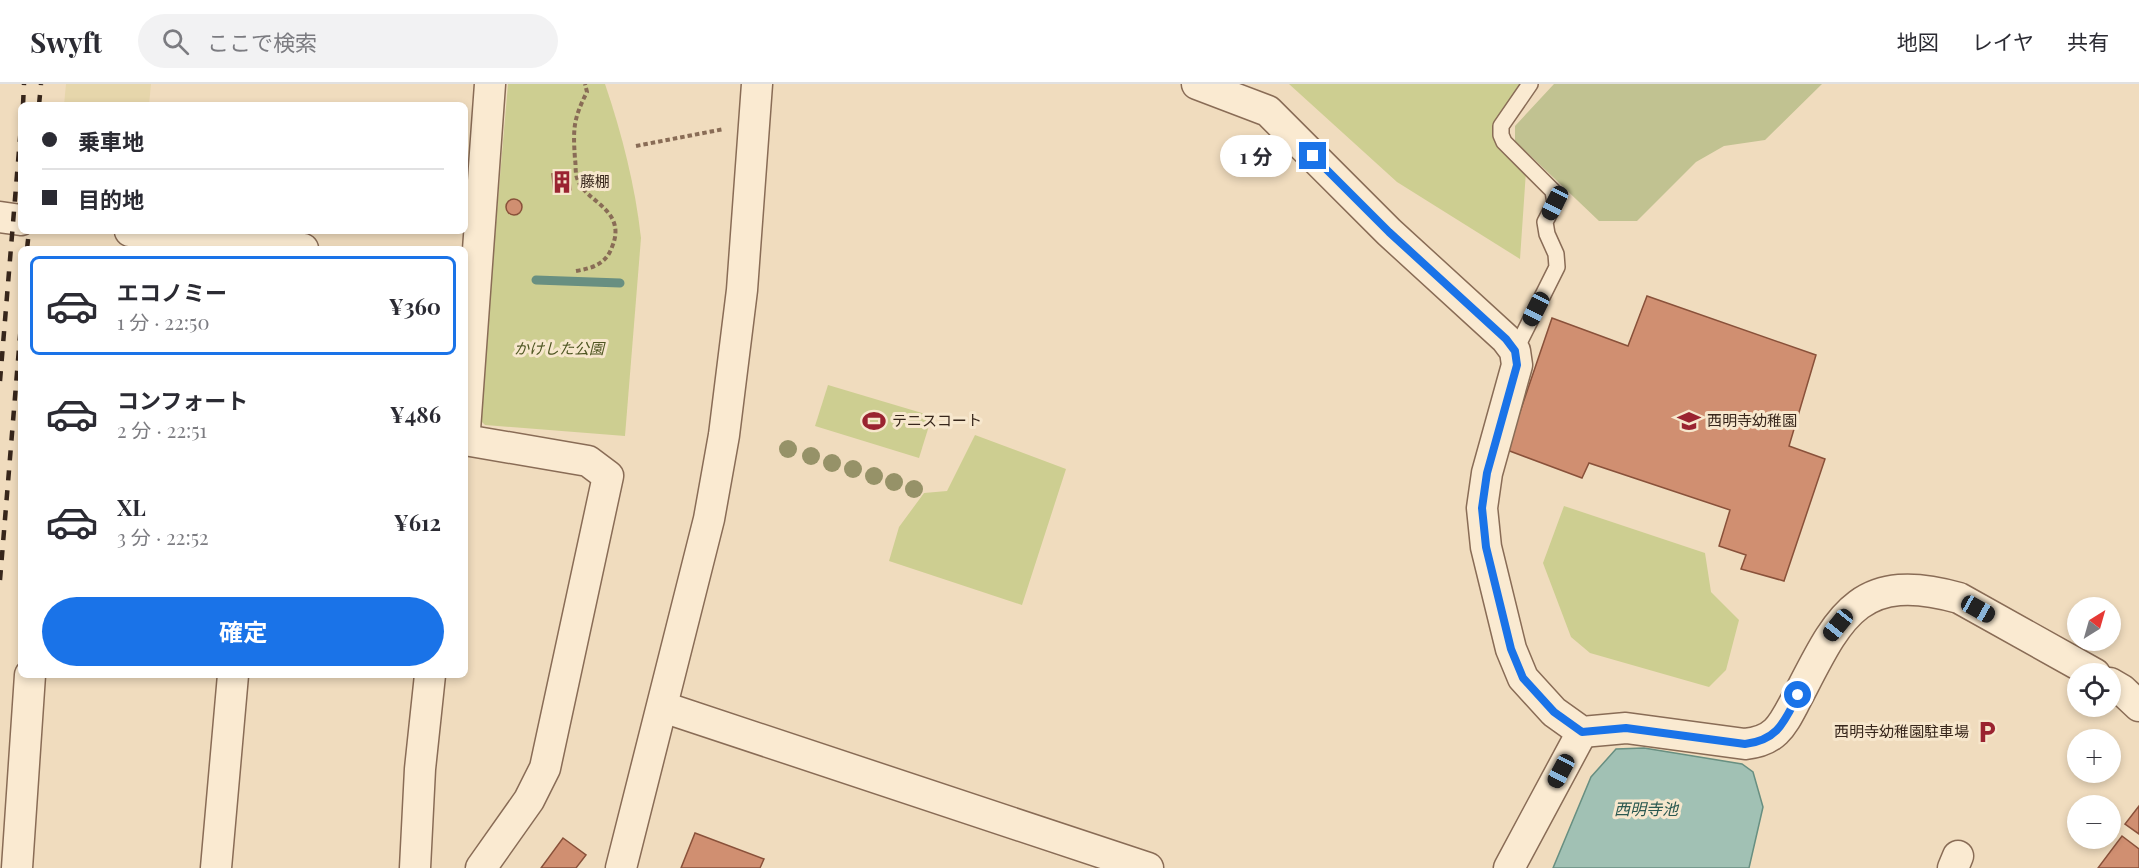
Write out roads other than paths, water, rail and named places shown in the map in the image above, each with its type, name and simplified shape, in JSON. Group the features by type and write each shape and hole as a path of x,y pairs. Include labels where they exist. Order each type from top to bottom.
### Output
{"street":[{"path":"468,348 471,266 490,84"},
{"path":"621,868 709,519 724,435 742,290 757,84"},
{"path":"1197,84 1268,111 1389,232 1506,339 1515,351 1517,365 1487,473 1482,508 1486,547 1511,649 1523,678 1554,712 1582,732 1626,728 1745,744 1760,742 1778,732 1829,635 1846,614 1882,593 1899,589 1938,592 1959,598 2075,663"},
{"path":"0,217 18,220"},
{"path":"159,234 274,246"},
{"path":"468,441 588,461 608,476 545,768 529,800 480,868"},
{"path":"17,868 30,678"},
{"path":"216,868 234,678"},
{"path":"415,868 420,769 429,678"},
{"path":"2121,689 2139,706"},
{"path":"663,707 1148,868"},
{"path":"1509,868 1582,732"}],"lane":[{"path":"1515,351 1557,267 1556,254 1547,234 1545,222 1555,203 1553,191 1504,142 1501,135 1501,126 1530,84"}],"water":[{"name":"西明寺池","path":"1644,748 1742,764 1753,772 1763,807 1749,868 1553,868 1591,777 1616,749"}],"waterway":[{"path":"536,280 620,283"}],"railway":[{"path":"23,102 24,84"},
{"path":"39,102 41,84"},
{"path":"0,381 18,162"},
{"path":"27,246 29,234"},
{"path":"0,580 18,361"}],"place":[{"name":"藤棚","path":"562,182"},
{"name":"テニスコート","path":"874,421"},
{"name":"西明寺幼稚園","path":"1689,421"},
{"name":"西明寺幼稚園駐車場","path":"1987,732"}],"park label":[{"name":"かけした公園","path":"559,349"}]}
